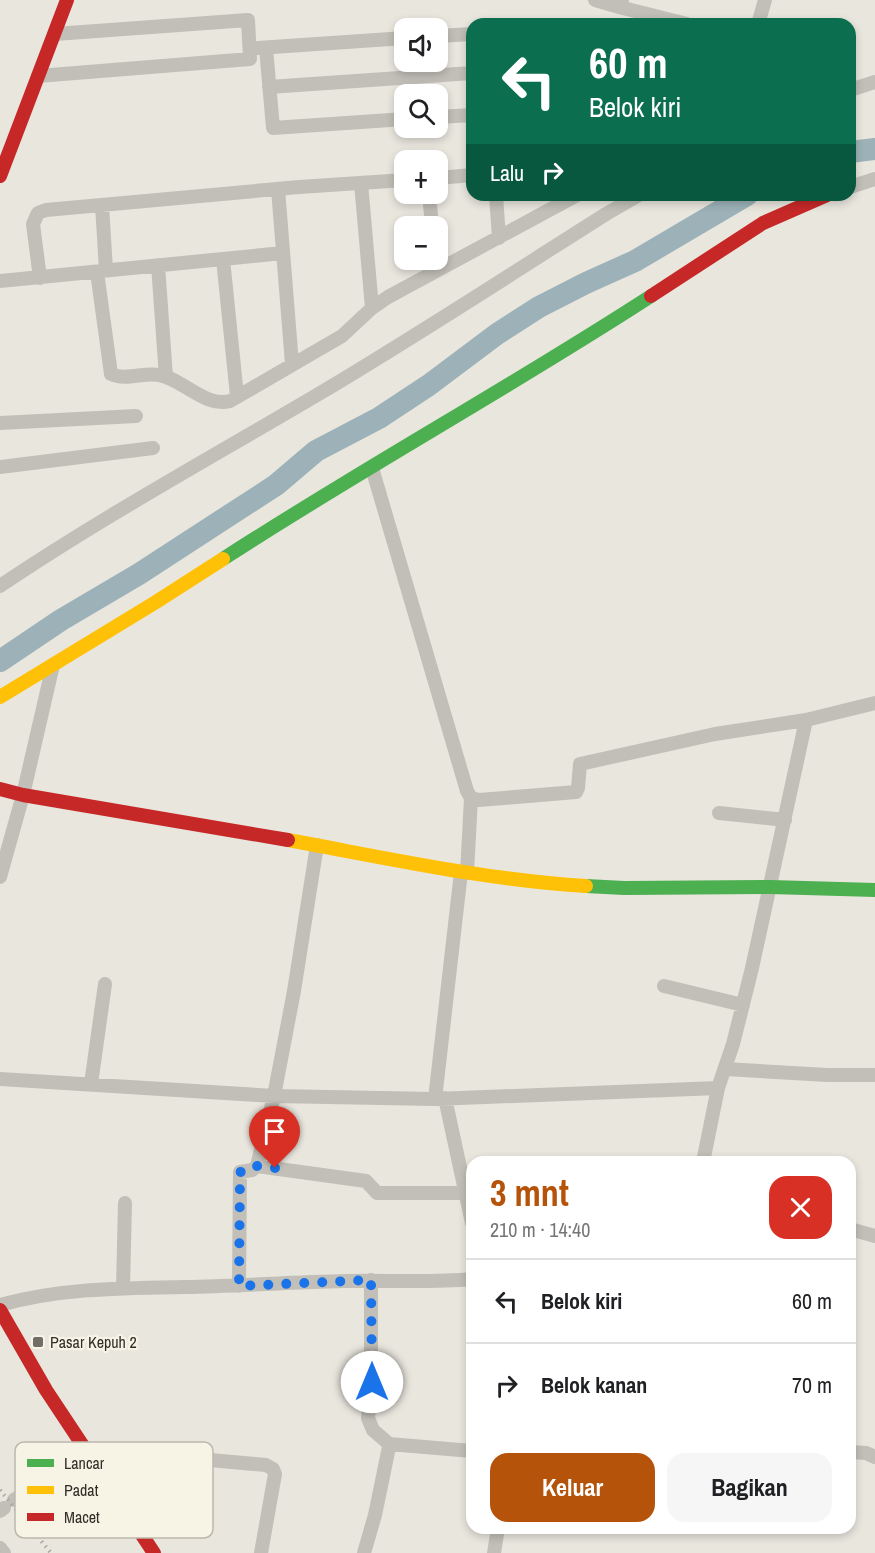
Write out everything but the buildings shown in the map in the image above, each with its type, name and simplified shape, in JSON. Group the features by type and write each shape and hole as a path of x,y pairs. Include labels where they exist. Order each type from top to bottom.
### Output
{"street":[{"path":"0,176 67,0"},
{"path":"595,0 620,4 667,18"},
{"path":"760,18 765,0"},
{"path":"39,76 250,59 248,20 55,34"},
{"path":"448,35 466,34"},
{"path":"250,49 394,39"},
{"path":"267,48 273,128 394,120"},
{"path":"269,87 466,73"},
{"path":"856,88 875,82"},
{"path":"448,116 466,115"},
{"path":"448,177 466,176"},
{"path":"856,185 875,179"},
{"path":"40,278 33,224 38,213 46,210 394,181"},
{"path":"362,183 372,308"},
{"path":"278,189 292,364"},
{"path":"496,201 499,238"},
{"path":"448,260 499,238 563,201"},
{"path":"0,586 53,550 322,392 629,201"},
{"path":"0,697 156,602 274,525 562,354 763,223 812,201"},
{"path":"102,205 102,271 110,372 116,376 160,375 222,403 342,336 372,308 429,270"},
{"path":"0,281 283,253"},
{"path":"224,259 237,396"},
{"path":"158,265 166,378"},
{"path":"0,423 136,416"},
{"path":"0,467 153,448"},
{"path":"372,468 467,791 471,798 440,1099 466,1197"},
{"path":"0,877 23,795 53,665"},
{"path":"471,798 479,800 576,792 580,764 714,734 806,720 875,704"},
{"path":"704,1156 718,1088 726,1069 743,1005 806,720"},
{"path":"0,789 23,795 317,845 464,873 551,884 624,888 770,887 875,890"},
{"path":"719,813 785,820"},
{"path":"239,1286 239,1175 241,1171 252,1170 257,1166 274,1096 294,991 317,845"},
{"path":"91,1084 105,984"},
{"path":"664,986 743,1005"},
{"path":"726,1069 827,1075 875,1075"},
{"path":"0,1080 274,1096 440,1099 718,1088"},
{"path":"257,1166 366,1181 377,1193 465,1193"},
{"path":"123,1288 125,1203"},
{"path":"856,1231 875,1236"},
{"path":"371,1280 372,1382 368,1418 373,1430 388,1444 466,1450"},
{"path":"0,1305 52,1293 123,1288 371,1280 438,1282 466,1280"},
{"path":"0,1310 46,1390 80,1442"},
{"path":"364,1553 377,1505 388,1444"},
{"path":"856,1452 875,1457"},
{"path":"213,1460 266,1465 273,1469 275,1474 261,1553"},
{"path":"494,1553 497,1534"},
{"path":"144,1538 154,1553"},
{"path":"0,1548 4,1553"}],"waterway":[{"path":"856,151 875,149"},
{"path":"0,661 276,485 316,451 379,418 539,307 635,261 737,201"}],"railway":[{"path":"0,1490 15,1509"},
{"path":"39,1538 51,1553"}],"traffic: fast":[{"path":"223,559 651,296"},
{"path":"586,886 875,890"}],"traffic: slow":[{"path":"0,697 223,559"},
{"path":"288,840 474,874 586,886"}],"traffic: jam":[{"path":"0,176 67,0"},
{"path":"651,296 763,223 813,201"},
{"path":"0,789 23,795 288,840"},
{"path":"0,1310 46,1390 80,1442"},
{"path":"144,1538 154,1553"}],"place":[{"name":"Pasar Kepuh 2","path":"38,1342"}],"route":[{"path":"275,1168 257,1166 252,1170 240,1172 239,1286 371,1280 372,1382"}]}
